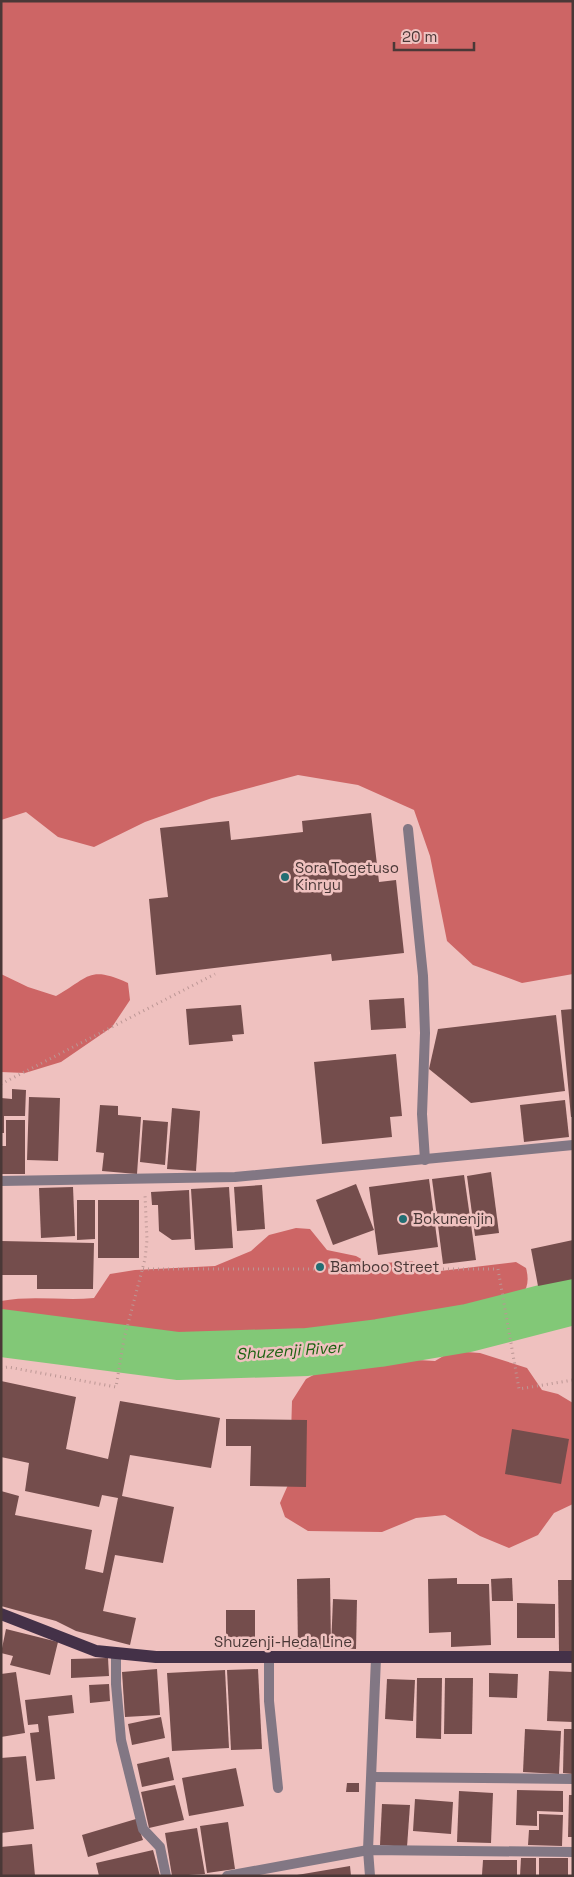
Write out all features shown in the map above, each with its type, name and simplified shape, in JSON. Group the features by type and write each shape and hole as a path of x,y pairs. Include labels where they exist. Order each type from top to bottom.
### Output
{"main road":[{"name":"Shuzenji-Heda Line","path":"1,1614 76,1645 116,1654 156,1658 573,1657"}],"street":[{"path":"408,829 423,976 425,1033 422,1114 425,1160"},
{"path":"1,1181 236,1177 573,1145"},
{"path":"116,1654 116,1684 121,1740 143,1829 160,1847 166,1876"},
{"path":"269,1658 269,1702 278,1788"},
{"path":"370,1876 368,1850 373,1777 376,1658"},
{"path":"373,1777 573,1779"},
{"path":"227,1876 368,1850 573,1852"}],"path":[{"path":"1,1084 215,974"},
{"path":"1,1368 8,1367 116,1387 124,1339 143,1269 147,1240 144,1180"},
{"path":"143,1269 498,1269 519,1389 573,1380"}],"shaded area":[{"path":"1,1 573,1 573,974 522,983 473,965 447,941 430,856 414,810 358,785 298,775 212,798 145,822 94,847 58,837 26,812 1,820"},
{"path":"1,974 28,987 56,996 89,976 96,974 105,975 128,983 130,1000 112,1027 61,1062 25,1073 1,1072"},
{"path":"296,1228 310,1229 327,1250 356,1256 370,1264 412,1261 432,1272 516,1262 526,1268 528,1281 525,1291 518,1298 497,1307 397,1328 332,1339 252,1343 172,1342 11,1329 1,1325 1,1301 24,1298 94,1298 110,1274 135,1270 215,1266 251,1251 269,1235"},
{"path":"452,1351 480,1353 527,1368 542,1390 558,1394 573,1403 573,1504 554,1513 538,1535 509,1548 480,1536 445,1515 416,1518 382,1532 308,1531 285,1517 280,1503 295,1469 291,1435 292,1401 306,1379 334,1364 366,1357 435,1361"}],"building":[{"path":"371,813 379,882 396,880 404,953 332,961 331,954 156,975 149,899 168,897 160,828 229,821 231,840 303,832 302,821"},
{"path":"404,998 406,1028 371,1030 369,1000"},
{"path":"241,1005 244,1034 232,1035 233,1041 189,1045 186,1009"},
{"path":"573,1009 573,1117 571,1117 561,1010"},
{"path":"556,1015 565,1091 471,1103 429,1069 438,1029"},
{"path":"396,1054 402,1116 390,1117 392,1137 322,1144 314,1062"},
{"path":"12,1089 26,1090 25,1116 4,1116 4,1133 1,1133 1,1098 12,1099"},
{"path":"29,1097 60,1098 58,1161 27,1160"},
{"path":"565,1100 569,1137 524,1142 520,1105"},
{"path":"100,1105 118,1106 118,1115 141,1117 137,1174 102,1171 104,1153 96,1152"},
{"path":"172,1108 200,1111 196,1171 167,1169"},
{"path":"6,1120 25,1120 25,1174 1,1174 1,1146 6,1146"},
{"path":"143,1120 168,1122 165,1165 140,1162"},
{"path":"491,1172 499,1233 475,1236 467,1176"},
{"path":"464,1175 476,1260 443,1264 432,1179"},
{"path":"429,1179 438,1247 378,1255 369,1187"},
{"path":"356,1184 374,1230 333,1245 316,1200"},
{"path":"262,1185 265,1229 237,1231 234,1187"},
{"path":"73,1187 75,1236 41,1238 39,1188"},
{"path":"229,1187 233,1248 195,1250 191,1189"},
{"path":"189,1190 191,1239 172,1240 159,1231 158,1205 152,1205 151,1192"},
{"path":"77,1200 95,1200 95,1239 77,1240"},
{"path":"98,1200 139,1200 139,1258 98,1258"},
{"path":"573,1240 573,1279 538,1286 531,1249"},
{"path":"1,1241 94,1243 93,1289 37,1289 37,1275 1,1275"},
{"path":"1,1381 76,1397 66,1449 108,1459 120,1401 220,1418 211,1468 130,1455 122,1496 174,1507 163,1563 115,1555 103,1611 136,1618 130,1645 76,1631 56,1621 1,1606 1,1491 19,1496 15,1515 92,1530 85,1569 103,1573 118,1498 102,1495 99,1507 25,1491 29,1463 1,1457"},
{"path":"226,1419 307,1420 306,1487 250,1486 251,1446 226,1446"},
{"path":"512,1429 569,1439 561,1484 505,1474"},
{"path":"330,1578 331,1648 298,1649 297,1579"},
{"path":"457,1578 457,1584 489,1584 491,1645 451,1647 451,1632 429,1633 428,1579"},
{"path":"512,1578 513,1601 492,1601 491,1579"},
{"path":"558,1580 573,1580 573,1651 559,1651"},
{"path":"333,1599 357,1600 356,1649 331,1648"},
{"path":"517,1603 555,1604 555,1638 517,1638"},
{"path":"226,1610 255,1610 255,1638 226,1637"},
{"path":"6,1629 58,1642 50,1675 10,1665 13,1656 1,1653"},
{"path":"108,1658 109,1676 71,1678 71,1659"},
{"path":"157,1669 160,1715 125,1717 122,1672"},
{"path":"258,1669 262,1749 231,1750 227,1670"},
{"path":"225,1670 229,1748 172,1751 167,1673"},
{"path":"549,1671 573,1672 573,1722 547,1721"},
{"path":"16,1672 25,1733 1,1737 1,1674"},
{"path":"489,1673 518,1674 517,1698 489,1697"},
{"path":"417,1678 442,1678 441,1739 416,1738"},
{"path":"445,1678 473,1678 472,1734 444,1734"},
{"path":"387,1679 415,1680 413,1721 385,1719"},
{"path":"109,1684 110,1701 90,1703 89,1685"},
{"path":"72,1695 74,1713 48,1716 55,1779 36,1781 30,1733 39,1732 38,1724 28,1725 25,1700"},
{"path":"161,1717 165,1738 132,1745 128,1724"},
{"path":"525,1729 561,1731 559,1774 523,1772"},
{"path":"564,1729 573,1729 573,1774 563,1773"},
{"path":"26,1756 34,1829 1,1833 1,1758"},
{"path":"169,1757 174,1780 142,1787 137,1764"},
{"path":"236,1768 244,1806 189,1816 182,1778"},
{"path":"347,1783 359,1783 359,1792 346,1792"},
{"path":"175,1785 184,1820 149,1828 141,1792"},
{"path":"517,1790 563,1791 563,1812 537,1811 537,1826 516,1825"},
{"path":"459,1791 493,1793 491,1843 457,1842"},
{"path":"569,1795 573,1795 573,1837 568,1837"},
{"path":"415,1799 453,1802 451,1834 413,1831"},
{"path":"382,1804 410,1805 407,1847 380,1845"},
{"path":"539,1814 563,1815 562,1846 528,1845 529,1830 539,1830"},
{"path":"136,1819 143,1840 88,1857 82,1835"},
{"path":"228,1822 235,1869 207,1873 200,1826"},
{"path":"197,1828 205,1874 172,1876 165,1833"},
{"path":"32,1844 35,1876 1,1876 1,1847"},
{"path":"153,1850 160,1876 99,1876 96,1863"},
{"path":"521,1858 536,1858 536,1876 520,1876"},
{"path":"539,1858 568,1858 568,1876 539,1876"},
{"path":"483,1860 517,1860 517,1876 482,1875"},
{"path":"350,1866 351,1876 297,1876 297,1875"}],"waterway":[{"name":"Shuzenji River","path":"1,1333 178,1356 307,1352 379,1343 468,1328 573,1301"}],"place":[{"name":"Sora Togetuso Kinryu","path":"285,877"},
{"name":"Bokunenjin","path":"403,1219"},
{"name":"Bamboo Street","path":"320,1267"}]}
